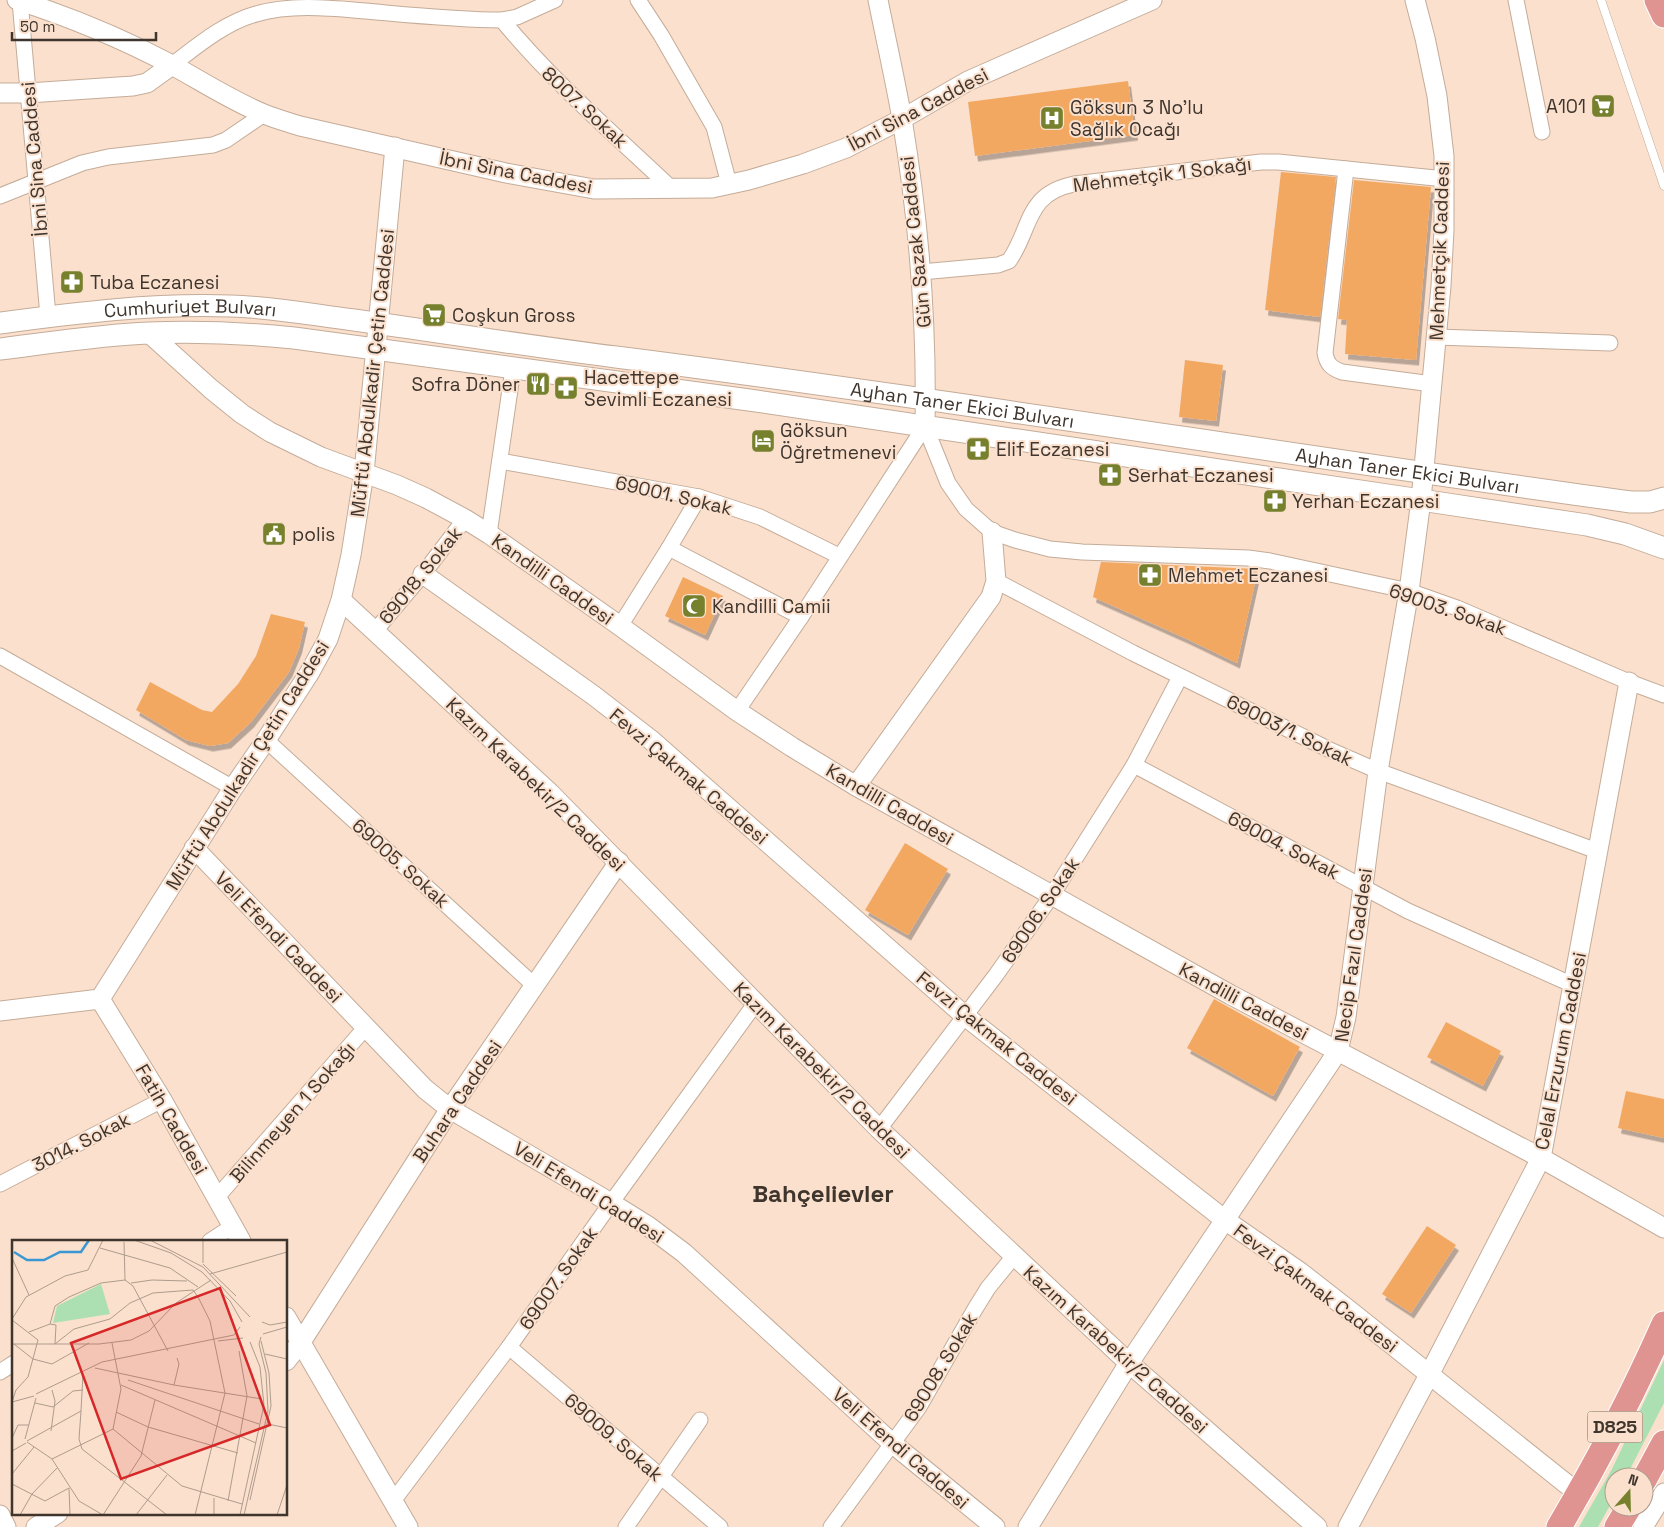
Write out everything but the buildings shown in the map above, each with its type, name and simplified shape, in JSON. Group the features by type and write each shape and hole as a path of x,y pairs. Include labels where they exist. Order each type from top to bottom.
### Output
{"highway":[{"path":"1657,0 1664,16"},
{"name":"D825","path":"1559,1527 1579,1494 1620,1416 1664,1324"},
{"name":"D825","path":"1651,1467 1664,1443"}],"main road":[{"name":"Cumhuriyet Bulvarı","path":"0,323 48,316 171,307 234,306 379,324"},
{"name":"Ayhan Taner Ekici Bulvarı","path":"379,324 513,344 741,373 1424,474 1631,502 1650,502 1664,498"},
{"name":"Cumhuriyet Bulvarı","path":"1,352 111,336 149,333 228,332 256,334 377,351"},
{"name":"Ayhan Taner Ekici Bulvarı","path":"377,351 749,400 1421,500 1586,526 1625,534 1664,548"}],"street":[{"name":"İbni Sina Caddesi","path":"48,316 18,0 79,22 172,65 234,100 264,114 300,126 506,173 594,189 672,189 712,188 749,180 803,164 846,148 902,119 968,81 1152,0"},
{"path":"0,93 133,86 147,83 217,32 254,14 275,9 334,9 502,20 517,17 555,0"},
{"path":"638,0 662,35 714,127 729,184"},
{"name":"Gün Sazak Caddesi","path":"878,0 902,119 921,272 926,352 925,426"},
{"name":"Mehmetçik Caddesi","path":"1415,0 1437,96 1445,179 1444,239 1424,474"},
{"path":"1516,0 1542,132"},
{"name":"8007. Sokak","path":"502,20 526,50 560,84 672,189"},
{"path":"0,196 82,163 108,157 213,145 226,140 264,114"},
{"name":"Müftü Abdulkadir Çetin Caddesi","path":"100,999 232,788 310,672 328,638 341,600 351,555 364,473 395,147"},
{"name":"Mehmetçik 1 Sokağı","path":"921,272 998,265 1009,261 1021,240 1032,211 1041,199 1061,187 1261,162 1299,163 1445,179"},
{"path":"1346,169 1325,353 1327,362 1333,369 1342,372 1432,384"},
{"name":"Kandilli Caddesi","path":"149,333 211,389 242,414 270,432 321,457 426,498 465,519 620,626 737,711 856,786 1232,995 1540,1158 1664,1228"},
{"path":"1436,337 1610,342"},
{"path":"489,534 513,369"},
{"path":"737,711 801,617 925,426"},
{"name":"69003. Sokak","path":"925,426 948,483 966,509 992,532 1050,549 1248,558 1270,561 1409,592 1495,624 1629,682 1664,695"},
{"name":"69001. Sokak","path":"500,461 699,497 760,517 839,556"},
{"name":"Necip Fazıl Caddesi","path":"1028,1527 1128,1363 1338,1051 1346,1017 1378,771 1409,592 1424,474"},
{"path":"620,626 699,497"},
{"name":"69018. Sokak","path":"375,631 423,574 465,519"},
{"path":"856,786 991,597 996,581 992,532"},
{"path":"669,548 801,617"},
{"name":"Fevzi Çakmak Caddesi","path":"423,574 593,695 650,739 965,1016 1225,1220 1300,1272 1579,1494"},
{"name":"69003/1. Sokak","path":"996,581 1180,677 1330,750 1378,771 1597,851"},
{"name":"Kazım Karabekir/2 Caddesi","path":"341,600 550,793 879,1129 1128,1363 1317,1527"},
{"path":"0,656 232,788"},
{"name":"69006. Sokak","path":"879,1129 996,975 1052,895 1134,765 1180,677"},
{"name":"Celal Erzurum Caddesi","path":"1348,1527 1429,1375 1540,1158 1629,682"},
{"name":"69005. Sokak","path":"266,740 535,986"},
{"name":"69004. Sokak","path":"1134,765 1408,911 1572,985"},
{"name":"Veli Efendi Caddesi","path":"194,848 425,1089 450,1109 648,1226 684,1253 893,1444 995,1527"},
{"name":"Buhara Caddesi","path":"288,1358 301,1342 450,1109 619,862"},
{"path":"0,1011 100,999"},
{"name":"Fatih Caddesi","path":"100,999 218,1196 237,1234"},
{"name":"69007. Sokak","path":"393,1501 509,1347 755,1004"},
{"name":"Bilinmeyen 1 Sokağı","path":"218,1196 366,1027"},
{"name":"3014. Sokak","path":"0,1184 162,1100"},
{"path":"214,1240 237,1234"},
{"name":"69008. Sokak","path":"831,1527 919,1407 988,1288 1014,1256"},
{"path":"288,1320 408,1527"},
{"name":"69009. Sokak","path":"509,1347 720,1527"},
{"path":"0,1372 12,1365"},
{"path":"626,1527 700,1420"},
{"path":"1654,1511 1664,1493"},
{"path":"36,1527 56,1514"},
{"path":"0,1515 6,1527"}],"lane":[{"path":"1601,0 1664,186"}],"green space":[{"path":"1664,1360 1664,1403 1631,1467 1613,1467"},
{"path":"1604,1483 1604,1516 1598,1527 1579,1527"}],"place":[{"name":"A101","path":"1603,106"},
{"name":"Göksun 3 No'lu Sağlık Ocağı","path":"1052,118"},
{"name":"Tuba Eczanesi","path":"72,282"},
{"name":"Coşkun Gross","path":"434,315"},
{"name":"Sofra Döner","path":"538,384"},
{"name":"Hacettepe Sevimli Eczanesi","path":"566,388"},
{"name":"Göksun Öğretmenevi","path":"763,441"},
{"name":"Elif Eczanesi","path":"978,449"},
{"name":"Serhat Eczanesi","path":"1110,475"},
{"name":"Yerhan Eczanesi","path":"1275,501"},
{"name":"polis","path":"274,534"},
{"name":"Mehmet Eczanesi","path":"1150,575"},
{"name":"Kandilli Camii","path":"694,606"}],"district":[{"name":"Bahçelievler","path":"823,1194"}]}
